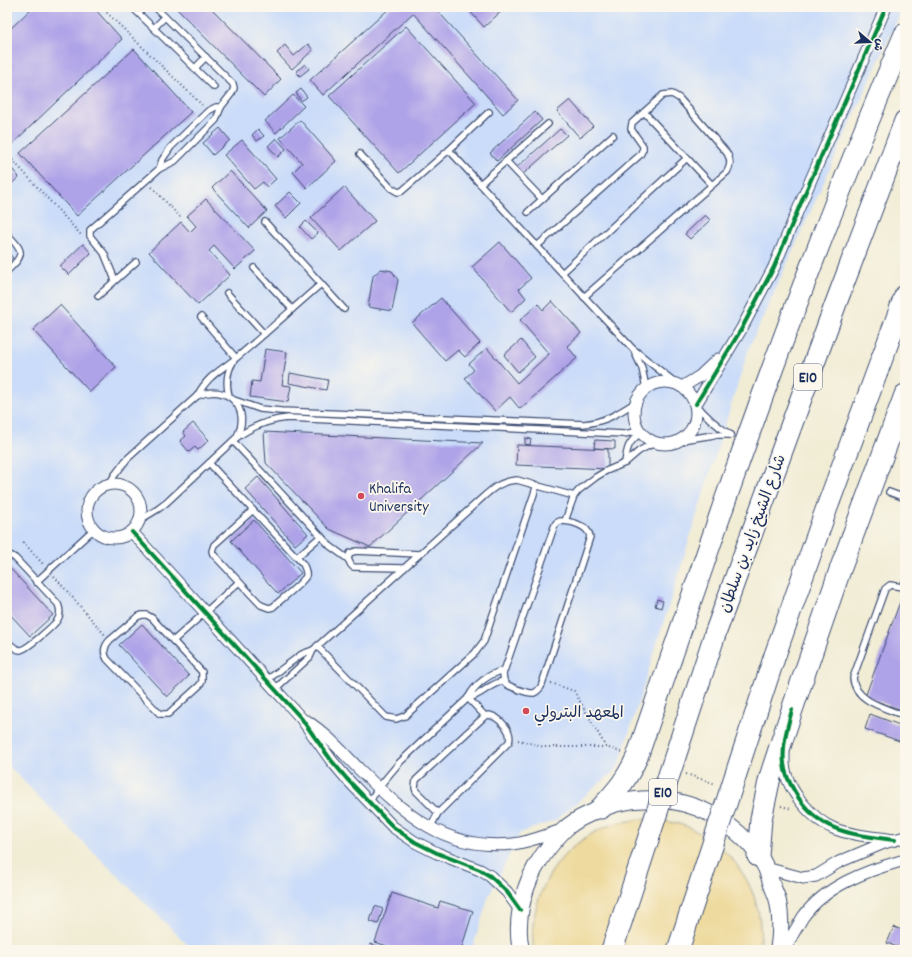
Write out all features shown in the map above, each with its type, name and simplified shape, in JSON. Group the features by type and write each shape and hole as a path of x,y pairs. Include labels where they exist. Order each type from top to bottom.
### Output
{"highway":[{"path":"601,808 615,794 628,777 637,757 784,337 869,120 905,34"},
{"name":"شارع الشيخ زايد بن سلطان","path":"612,950 715,634 836,303 905,122"},
{"path":"678,950 775,655 825,513 905,296"},
{"path":"762,862 761,819 770,777 840,570 905,395"}],"main road":[{"path":"519,948 518,926 520,910 528,880 543,854 565,829 580,818 601,808 629,800 659,798 688,804 715,816 739,833 762,862 778,902 780,939 778,950"}],"street":[{"path":"696,404 742,328 774,267 886,7"},
{"path":"679,385 700,376 729,349"},
{"path":"669,382 679,385 692,396 696,404 697,412 694,425 687,435 681,440 665,444 657,443 648,439 641,432 634,417 636,402 642,392 653,384 669,382"},
{"path":"118,484 127,487 135,493 140,501 140,520 137,527 126,536 112,538 99,534 90,522 88,506 90,499 101,487 118,484"},
{"path":"132,532 301,718 330,760 393,827 415,842 436,853 480,870 490,876 507,892 520,910"},
{"path":"792,710 784,743 784,765 789,781 800,802 818,818 834,828 855,835 900,838"},
{"path":"301,718 317,728 331,740 378,788 416,819 430,828 471,843 492,845 514,844 565,829"},
{"path":"762,862 803,878 816,876 839,862 884,843 900,838"},
{"path":"785,950 804,916 815,904 829,893 876,868 902,861"}],"lane":[{"path":"132,7 214,87"},
{"path":"115,280 104,254 89,233 92,228 159,169 175,160 216,120 220,107 234,91 234,86 155,7"},
{"path":"154,28 165,17"},
{"path":"195,68 206,57"},
{"path":"537,246 640,155 643,149 642,143 632,131 630,127 632,123 663,94 672,94 679,98 730,157 727,172 584,297"},
{"path":"159,169 162,160 171,147 208,111 216,107 220,107"},
{"path":"360,154 391,188 398,192 405,189 489,112"},
{"path":"644,112 712,185"},
{"path":"480,184 548,124"},
{"path":"528,212 613,135"},
{"path":"449,150 633,349 679,385"},
{"path":"562,273 687,158"},
{"path":"506,161 542,199"},
{"path":"265,222 344,309"},
{"path":"7,234 19,246 20,252 20,257 7,271"},
{"path":"98,296 136,262"},
{"path":"254,268 292,309"},
{"path":"109,485 117,471 127,459 197,396 214,373 235,359 321,284"},
{"path":"227,293 264,334"},
{"path":"201,317 235,359"},
{"path":"633,349 642,368 646,388"},
{"path":"229,396 226,381 227,374 235,359"},
{"path":"197,396 210,391 217,391 234,400 260,409 281,411 584,424 605,420 636,402"},
{"path":"234,400 241,412 242,419 242,426 235,440"},
{"path":"681,440 714,435 731,435 713,423 696,404"},
{"path":"140,520 158,509 246,430 267,421 288,418 624,434 641,432"},
{"path":"625,463 630,443 641,432"},
{"path":"235,440 321,536 336,551 348,560 348,563 353,567 404,568"},
{"path":"564,521 574,496 579,490 606,471 625,463 639,451 657,443"},
{"path":"209,463 253,510 297,557 306,568 305,577 273,607 269,608 261,605 239,582 214,554 212,548 253,510"},
{"path":"267,680 302,654 315,648 494,487 509,480 517,480 574,496"},
{"path":"315,648 386,717 396,719 405,716 475,652 484,641 537,485"},
{"path":"889,492 905,498"},
{"path":"564,521 585,528 590,534 590,537 543,681 539,690 534,693 530,693 509,686 504,680 503,674 554,527 556,523 564,521"},
{"path":"36,582 94,529"},
{"path":"297,557 321,536"},
{"path":"348,560 350,554 356,551 419,554"},
{"path":"7,555 15,558 60,608 57,622 23,649 15,648 7,641"},
{"path":"174,641 239,582"},
{"path":"905,583 902,587 890,585 885,589 853,678 855,686 867,700 905,716"},
{"path":"147,615 152,618 200,668 203,677 200,685 171,712 164,715 157,711 107,660 104,649 110,640 137,617 147,615"},
{"path":"275,689 310,657 315,648"},
{"path":"369,803 378,788 399,762 468,698 474,688 494,673 504,670"},
{"path":"468,698 478,696 495,683 504,680"},
{"path":"468,698 485,716"},
{"path":"430,828 438,813 508,744 510,732 497,719 489,715 485,716 416,780 416,792 438,813"}],"path":[{"path":"102,7 203,106"},
{"path":"7,154 77,232 81,236 93,240"},
{"path":"146,180 181,218"},
{"path":"23,542 110,640"},
{"path":"543,681 574,691 606,747"},
{"path":"510,738 544,747 606,747 637,757"},
{"path":"682,772 720,785"},
{"path":"764,800 818,818"}],"shaded area":[{"path":"7,7 903,7 749,348 618,768 556,820 520,833 488,898 472,950 193,950 71,830 7,764"}],"sand":[{"path":"641,819 668,822 688,827 710,839 736,864 754,896 759,913 759,950 533,950 533,929 536,908 541,892 558,863 569,850 598,831 614,824"}],"building":[{"path":"33,7 93,7 122,39 9,147 7,145 7,32"},
{"path":"175,7 210,7 281,79 264,97"},
{"path":"391,7 434,7 518,100 503,114 413,13 323,95 310,80"},
{"path":"466,7 506,7 484,27"},
{"path":"406,26 476,103 399,173 329,96"},
{"path":"308,44 313,50 292,69 277,53 285,45 294,56"},
{"path":"134,49 191,112 77,216 20,153"},
{"path":"305,64 309,69 300,76 296,72"},
{"path":"301,89 307,97 301,101 296,93"},
{"path":"293,95 304,106 276,133 265,121"},
{"path":"570,100 593,126 580,138 557,111"},
{"path":"535,112 542,120 497,161 490,153"},
{"path":"300,120 336,161 307,188 293,172 302,163 280,138"},
{"path":"220,128 230,140 213,155 203,143"},
{"path":"258,129 264,136 257,141 252,135"},
{"path":"560,129 567,135 521,176 515,169"},
{"path":"276,138 286,149 278,157 268,146"},
{"path":"242,140 276,179 267,187 263,182 254,189 224,155"},
{"path":"7,163 19,177 7,188"},
{"path":"230,171 267,211 249,228 212,188"},
{"path":"344,187 375,221 341,251 311,218"},
{"path":"290,192 301,203 286,218 275,206"},
{"path":"206,199 255,251 235,269 214,246 209,251 230,275 198,305 149,252 181,222 190,232 196,226 187,216"},
{"path":"705,215 710,220 690,239 685,234"},
{"path":"306,221 318,233 311,239 300,227"},
{"path":"500,242 531,278 519,289 526,298 511,312 472,267"},
{"path":"83,244 91,253 69,275 60,266"},
{"path":"7,251 13,258 7,263"},
{"path":"381,269 392,271 398,280 392,311 368,307 373,276"},
{"path":"441,298 480,343 465,357 458,350 445,361 412,323"},
{"path":"552,301 581,333 567,346 577,358 520,409 510,397 495,411 465,378 474,370 469,364 487,348 517,383 549,354 520,320 538,304 543,310"},
{"path":"60,305 116,367 90,392 33,330"},
{"path":"521,340 535,357 518,372 504,355"},
{"path":"265,349 287,352 282,385 291,386 288,402 250,397 252,381 260,382"},
{"path":"290,373 328,380 326,390 289,383"},
{"path":"193,423 209,440 198,450 195,447 189,452 180,441 186,436 183,432"},
{"name":"Khalifa University","path":"264,432 483,443 370,547 329,529 266,463"},
{"path":"525,438 531,439 530,445 525,444"},
{"path":"595,440 615,441 615,449 594,448"},
{"path":"517,445 608,449 608,469 516,465"},
{"path":"258,477 308,534 295,545 245,489"},
{"path":"254,520 301,573 278,594 231,541"},
{"path":"7,565 53,615 30,636 7,611"},
{"path":"657,599 663,601 661,608 655,606"},
{"path":"900,602 905,604 905,711 865,697"},
{"path":"142,624 189,676 167,697 119,645"},
{"path":"870,714 905,727 905,743 865,729"},
{"path":"901,859 905,859 905,880 903,881"},
{"path":"392,893 438,908 440,901 473,911 461,950 399,950 375,942"},
{"path":"375,906 383,909 378,924 370,921"},
{"path":"894,927 905,931 905,950 887,943"},
{"path":"370,944 380,947 379,950 368,950"}],"cycle path":[{"path":"696,404 742,328 774,267 886,7"},
{"path":"132,532 301,718 331,760 347,779 393,827 415,842 437,853 480,870 490,876 507,892 520,910"},
{"path":"792,710 784,743 784,764 785,771 790,782 804,806 826,824 838,830 865,836 895,840"}],"place":[{"name":"Khalifa University","path":"361,496"},
{"name":"المعهد البترولي","path":"526,711"}]}
